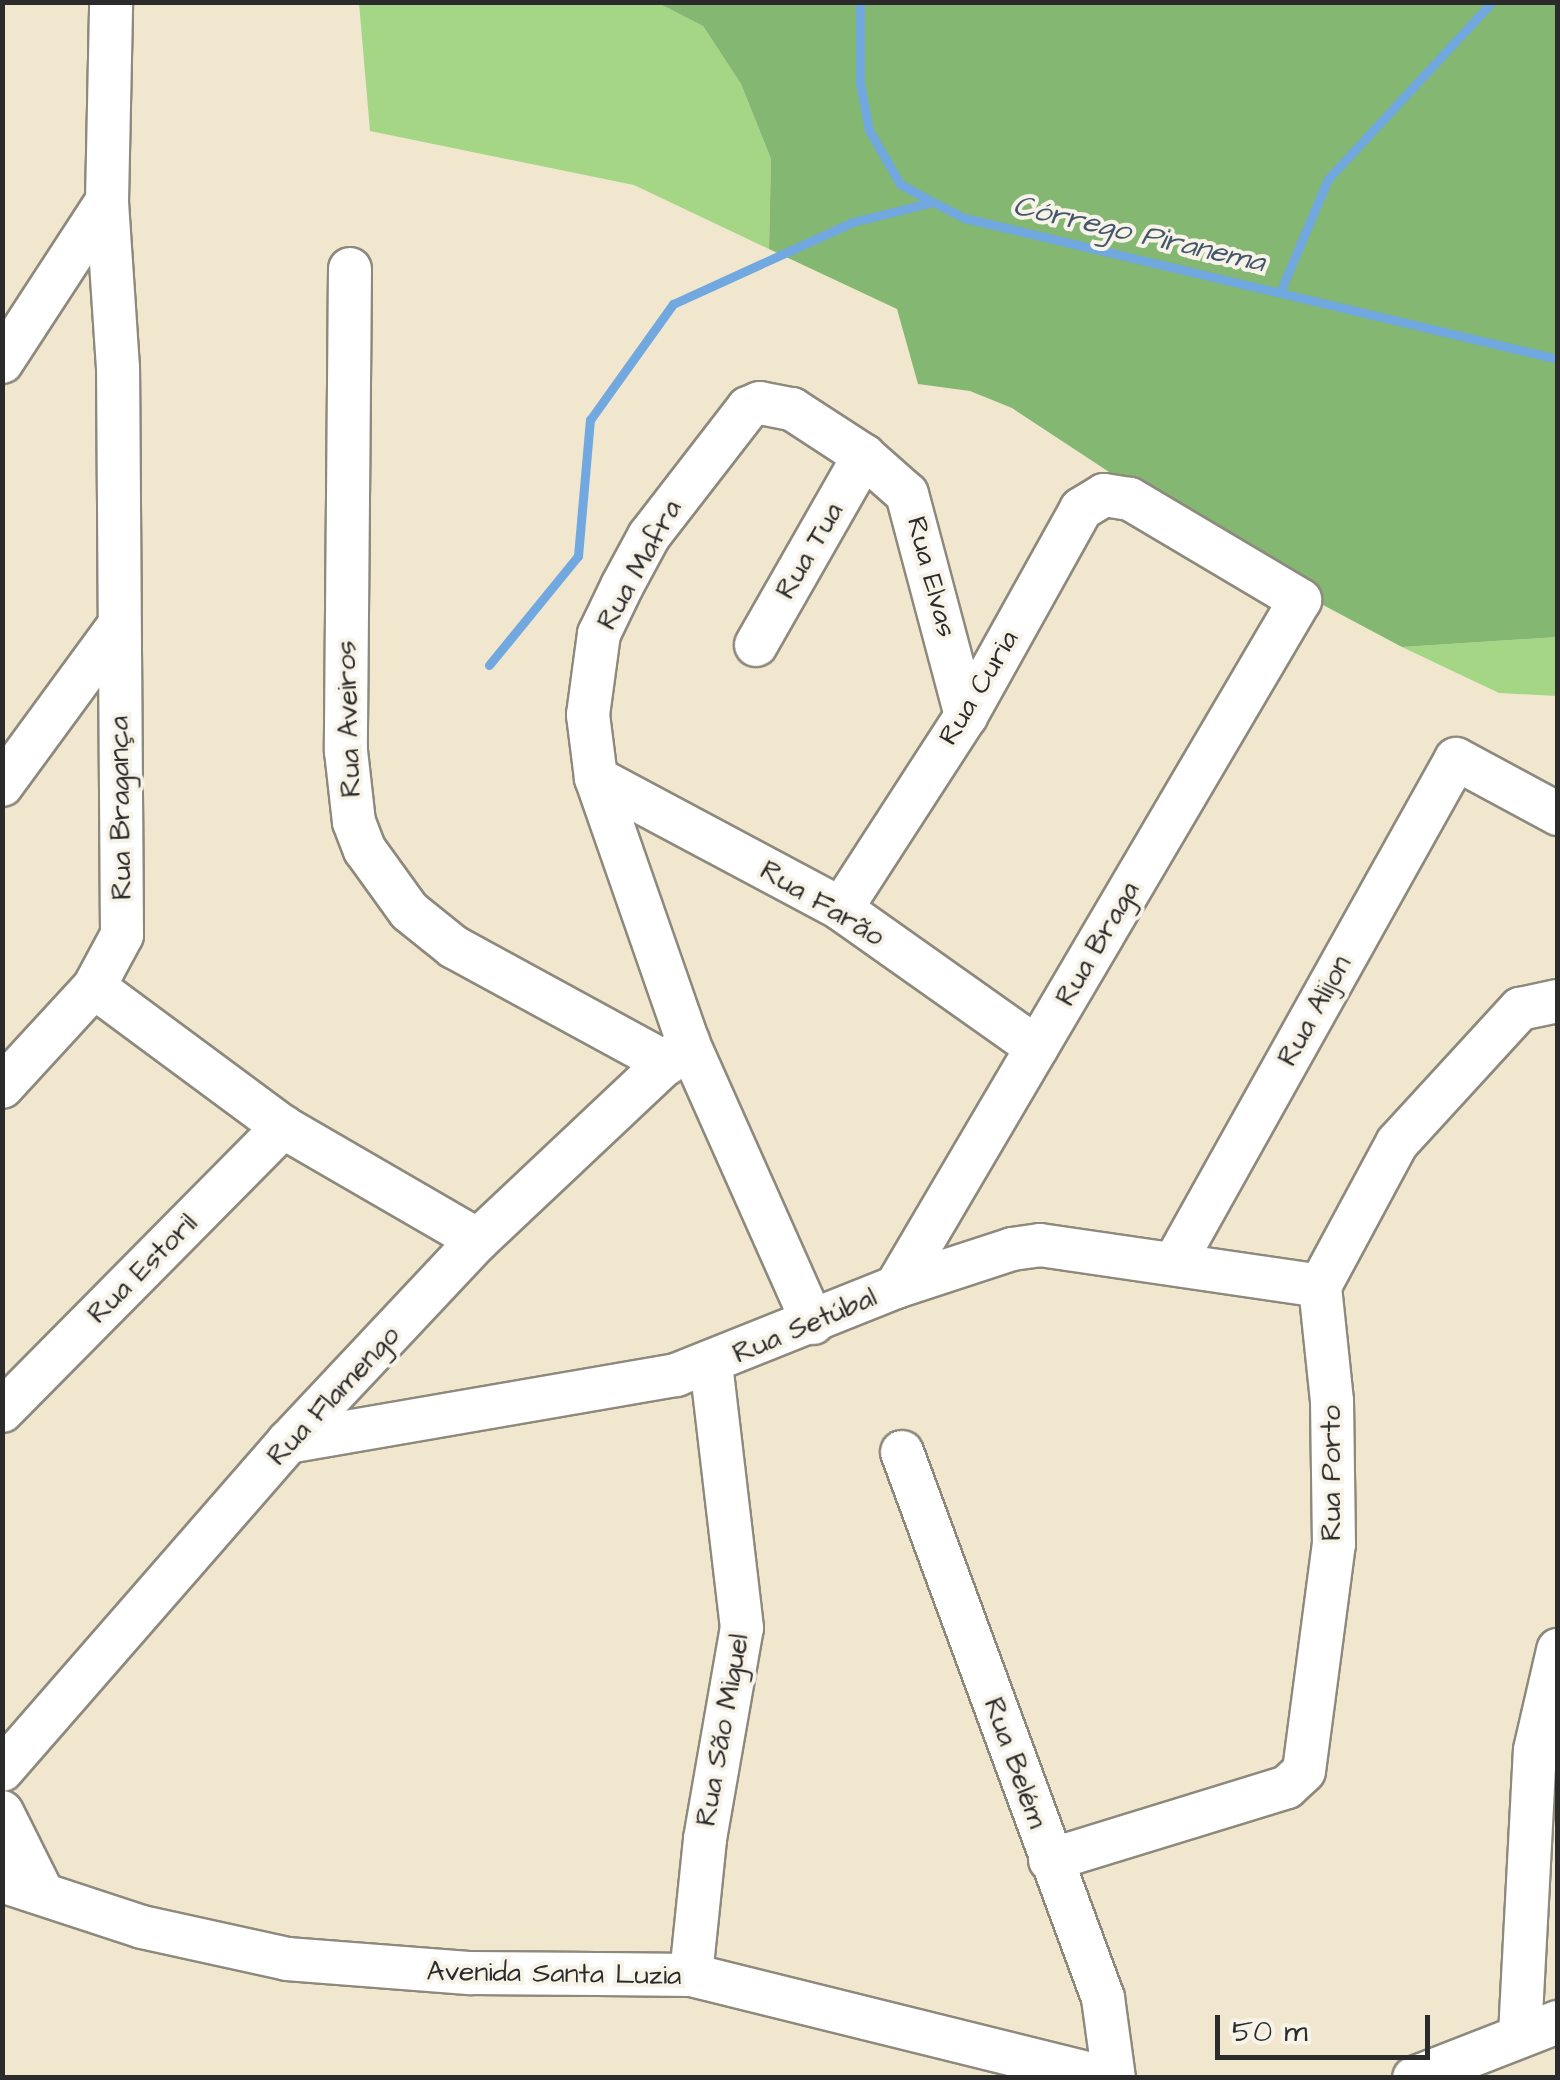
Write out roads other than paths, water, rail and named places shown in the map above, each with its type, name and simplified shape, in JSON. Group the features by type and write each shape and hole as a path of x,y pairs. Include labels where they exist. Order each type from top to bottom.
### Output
{"street":[{"name":"Rua Bragança","path":"2,1087 94,987 116,955 124,904 116,629 118,368 107,181 111,2"},
{"path":"2,362 107,181"},
{"name":"Rua Aveiros","path":"350,270 346,751 354,822 364,850 409,911 454,948 677,1053"},
{"name":"Rua Mafra","path":"677,1053 596,778 588,715 599,634 649,536 733,422 760,402"},
{"name":"Rua Elvas","path":"760,402 792,409 864,456 908,494 966,716"},
{"name":"Rua Tua","path":"756,645 864,456"},
{"name":"Rua Curia","path":"842,910 966,716 1081,509 1104,495 1130,499 1300,600"},
{"name":"Rua Braga","path":"896,1287 1300,600"},
{"path":"2,785 116,629"},
{"name":"Rua Alijon","path":"1174,1262 1456,760 1558,814"},
{"name":"Rua Farão","path":"596,778 842,910 1037,1048"},
{"path":"94,987 283,1128 478,1240"},
{"path":"1320,1286 1396,1144 1520,1009 1558,1001"},
{"path":"677,1053 812,1323"},
{"name":"Rua Flamengo","path":"2,1770 288,1442 478,1240 677,1053"},
{"name":"Rua Estoril","path":"2,1410 283,1128"},
{"name":"Rua Setúbal","path":"288,1442 711,1366 896,1287 1040,1246 1174,1262 1320,1286"},
{"name":"Rua Porto","path":"1050,1860 1287,1787 1304,1771 1334,1544 1332,1401 1320,1286"},
{"name":"Rua São Miguel","path":"691,1976 705,1839 742,1628 711,1366"},
{"name":"Rua Belém","path":"902,1452 1104,1998 1114,2078"},
{"path":"1414,2078 1539,2028 1544,1878 1535,1750 1555,1660"},
{"path":"2,1812 22,1885"},
{"name":"Avenida Santa Luzia","path":"22,1885 142,1927 287,1960 438,1972 691,1976 1106,2078"}],"waterway":[{"name":"Córrego Piranema","path":"860,2 860,83 869,130 900,184 964,218 1558,359"},
{"path":"1281,290 1328,179 1492,2"},
{"path":"489,665 578,556 590,420 673,304 853,222 933,202"}]}
